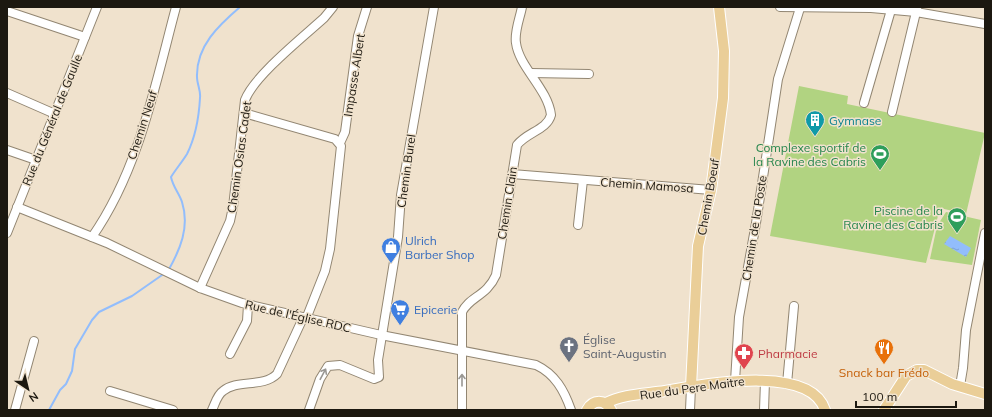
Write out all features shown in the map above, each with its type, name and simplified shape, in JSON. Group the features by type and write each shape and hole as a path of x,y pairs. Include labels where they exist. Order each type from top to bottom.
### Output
{"main road":[{"name":"Chemin Boeuf","path":"691,387 698,246 711,190 723,98 724,51 719,7"},
{"path":"884,410 906,376 917,370 924,370 960,386 985,394"},
{"name":"Rue du Pere Maitre","path":"587,410 590,405 596,402 609,408 621,398 735,381 765,381 786,384 808,390 820,399 825,410"}],"street":[{"name":"Rue du Général de Gaulle","path":"7,232 97,7"},
{"name":"Chemin Neuf","path":"92,237 113,206 137,145 149,112 176,7"},
{"name":"Chemin Osias Cadet","path":"200,288 230,221 233,207 245,100 252,87 289,49 324,18 333,7"},
{"name":"Impasse Albert","path":"340,143 346,132 358,36 367,7"},
{"name":"Chemin Burel","path":"309,410 320,379 328,366 340,364 378,379 381,335 398,237 401,195 434,7"},
{"name":"Chemin Clain","path":"462,410 462,312 470,302 486,290 496,275 518,145 527,135 547,124 551,115 545,96 520,53 516,43 522,7"},
{"path":"780,7 917,10 985,24"},
{"name":"Chemin de la Poste","path":"735,381 739,317 756,224 778,79 800,8"},
{"path":"864,103 891,10"},
{"path":"892,112 917,10"},
{"path":"7,12 86,37"},
{"path":"531,73 589,74"},
{"path":"7,93 55,114"},
{"path":"212,410 220,393 226,388 268,379 277,374 305,318 325,271 330,249 341,157 340,143 335,139 244,113"},
{"path":"7,150 36,160"},
{"name":"Chemin Mamosa","path":"512,174 711,190"},
{"name":"Chemin Mamosa","path":"578,225 583,180"},
{"name":"Rue de l'Église RDC","path":"17,207 92,237 200,288 248,305 381,335 536,365 546,370 555,378 571,410"},
{"path":"960,386 964,368 966,330 985,233"},
{"path":"230,354 247,321 248,305"},
{"path":"786,384 794,306"},
{"path":"15,410 34,341"},
{"path":"764,410 765,381"},
{"path":"690,410 691,387"},
{"path":"110,391 173,410"}],"green space":[{"name":"Complexe sportif de la Ravine des Cabris","path":"799,86 848,96 847,104 985,133 966,214 940,208 926,263 770,236"},
{"name":"Piscine de la Ravine des Cabris","path":"946,212 981,220 972,265 930,259 937,226"}],"water":[{"path":"950,236 971,248 966,257 944,244"}],"waterway":[{"path":"168,271 180,247 185,220 182,202 171,177 187,154 196,127 200,95 197,77 200,56 210,37 224,21 240,7"},
{"path":"49,410 60,390 66,384 72,371 75,349 92,320 99,312 132,296 165,273"}],"place":[{"name":"Gymnase","path":"815,137"},
{"name":"Complexe sportif de la Ravine des Cabris","path":"880,171"},
{"name":"Piscine de la Ravine des Cabris","path":"957,234"},
{"name":"Ulrich Barber Shop","path":"391,264"},
{"name":"Epicerie","path":"400,326"},
{"name":"Église Saint-Augustin","path":"569,363"},
{"name":"Snack bar Frédo","path":"884,365"},
{"name":"Pharmacie","path":"744,370"}]}
